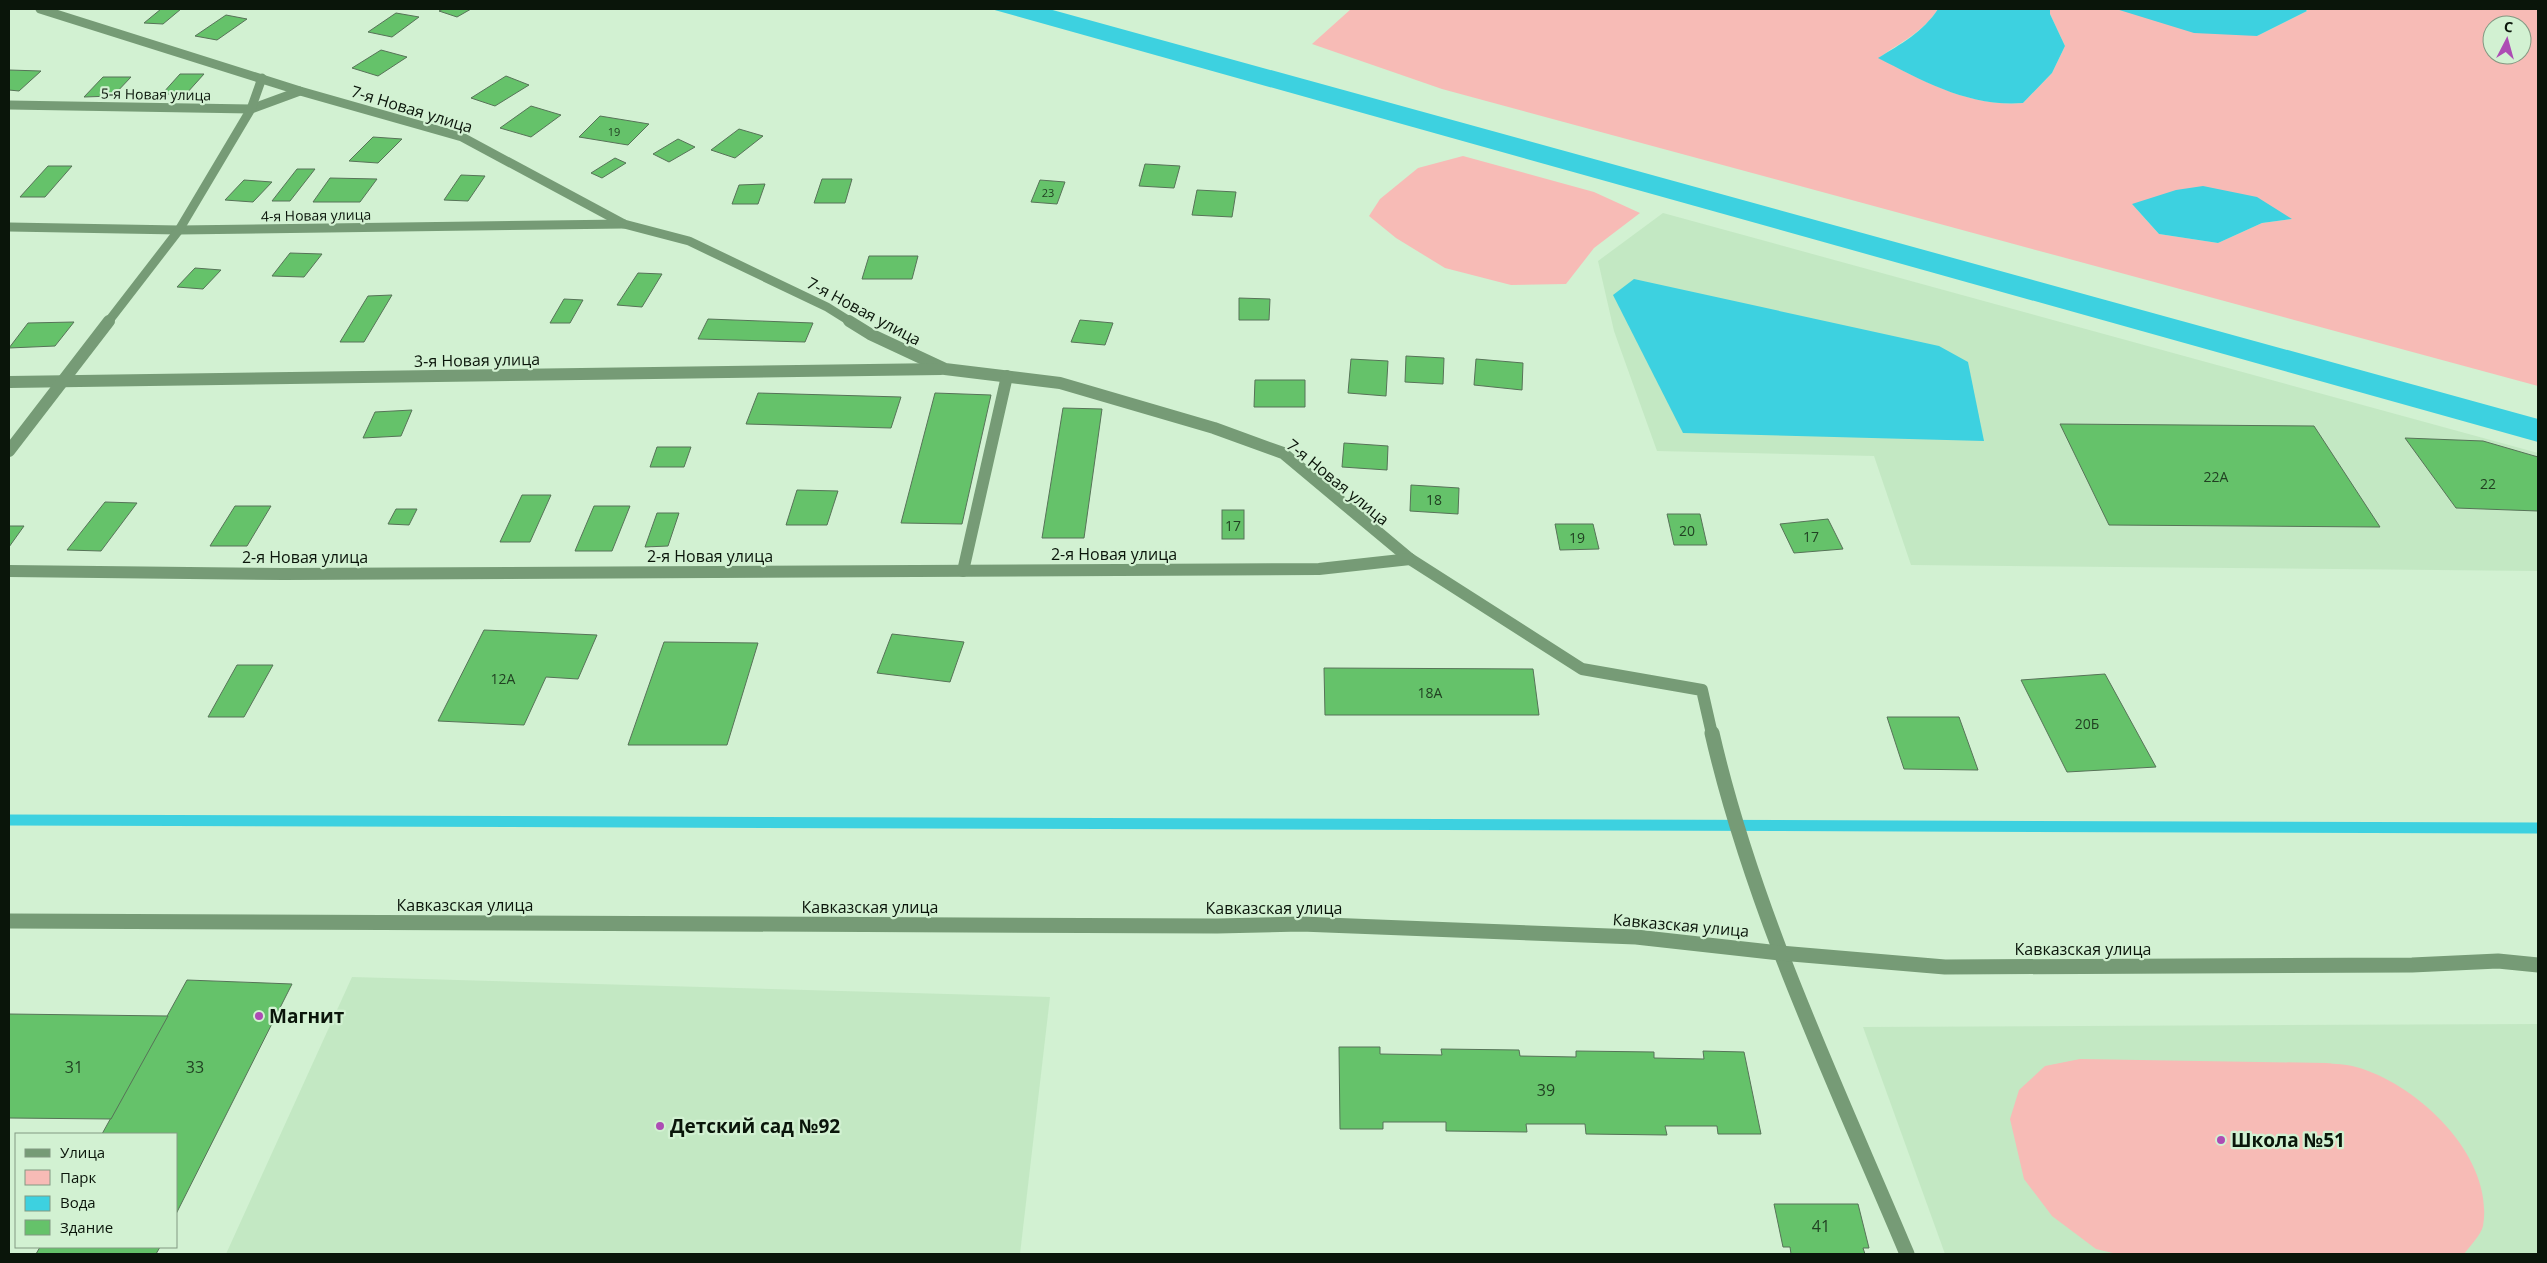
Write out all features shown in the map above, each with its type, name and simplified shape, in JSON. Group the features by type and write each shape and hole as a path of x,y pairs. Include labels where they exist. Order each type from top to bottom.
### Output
{"street":[{"name":"7-я Новая улица","path":"40,9 300,91 462,137 624,224 689,241 827,306 870,334 946,369 1060,383 1214,428 1283,453 1410,559 1582,669 1702,690 1722,778 1780,953"},
{"path":"9,451 60,382 179,230 251,109 262,78"},
{"name":"5-я Новая улица","path":"9,105 251,109 300,91"},
{"name":"4-я Новая улица","path":"9,228 179,230 624,224"},
{"name":"3-я Новая улица","path":"9,382 946,369"},
{"path":"963,571 1007,376"},
{"name":"2-я Новая улица","path":"9,571 303,574 1319,569 1410,559"},
{"name":"Кавказская улица","path":"9,921 1197,926 1300,924 1636,937 1780,953 1945,967 2402,965 2498,961 2538,965"},
{"path":"1780,953 1907,1254"}],"shaded area":[{"path":"1663,213 2538,453 2538,571 1911,565 1874,456 1657,451 1614,331 1598,261"},
{"name":"Детский сад №92","path":"352,977 1050,997 1020,1254 226,1254"},
{"name":"Школа №51","path":"2538,1024 2538,1254 1945,1254 1863,1027"}],"green space":[{"path":"1351,9 1938,9 1918,31 1879,58 1913,76 1966,97 2003,103 2023,103 2052,73 2065,46 2050,14 2050,9 2116,9 2257,36 2307,11 2305,9 2538,9 2538,386 1442,89 1312,44","holes":["2132,204 2292,219 2262,223 2218,243 2159,234"]},
{"path":"1463,156 1594,192 1640,213 1594,248 1566,284 1511,285 1445,268 1396,238 1369,216 1380,199 1418,168"},
{"path":"2080,1059 2326,1063 2352,1066 2380,1076 2404,1089 2427,1107 2447,1127 2464,1150 2477,1174 2484,1200 2482,1230 2464,1254 2117,1254 2096,1249 2052,1216 2024,1179 2010,1119 2019,1090 2045,1066"}],"water":[{"path":"991,9 1049,9 2538,419 2538,442"},
{"path":"1938,9 2050,9 2050,14 2065,46 2052,73 2023,103 1984,101 1966,97 1930,84 1878,58 1918,31"},
{"path":"2116,9 2305,9 2307,11 2257,36 2194,33"},
{"path":"2203,186 2257,197 2292,219 2262,223 2218,243 2159,234 2132,204 2176,190"},
{"path":"1634,279 1939,346 1968,362 1984,441 1683,433 1613,295"}],"building":[{"path":"161,9 181,9 163,24 144,23"},
{"path":"443,9 471,9 457,17 439,11"},
{"path":"396,13 419,17 392,37 368,32"},
{"path":"226,15 247,19 217,40 195,36"},
{"path":"381,50 407,57 378,76 352,68"},
{"path":"9,70 41,71 19,91 9,90"},
{"path":"180,74 204,74 186,94 162,94"},
{"path":"506,76 529,85 495,106 471,98"},
{"path":"103,77 131,77 113,96 84,97"},
{"path":"531,106 561,115 531,137 500,128"},
{"path":"600,116 649,124 628,145 579,137"},
{"path":"739,129 763,136 735,158 711,150"},
{"path":"373,137 402,139 378,163 349,161"},
{"path":"678,139 695,147 669,162 653,154"},
{"path":"615,158 626,163 602,178 591,173"},
{"path":"1145,164 1180,166 1174,188 1139,186"},
{"path":"48,166 72,166 45,197 20,197"},
{"path":"297,169 315,169 290,201 272,201"},
{"path":"461,175 485,176 468,201 444,200"},
{"path":"330,178 377,179 360,202 313,202"},
{"path":"822,179 852,179 845,203 814,203"},
{"path":"244,180 272,182 253,202 225,200"},
{"path":"1040,180 1065,182 1057,204 1031,202"},
{"path":"765,184 758,204 732,204 739,185"},
{"path":"1197,190 1236,192 1232,217 1192,215"},
{"path":"290,253 322,254 304,277 272,276"},
{"path":"869,256 918,256 912,279 862,279"},
{"path":"195,268 221,270 203,289 177,287"},
{"path":"638,273 662,274 642,307 617,305"},
{"path":"392,295 364,342 340,342 368,296"},
{"path":"1239,298 1270,299 1269,320 1239,320"},
{"path":"564,299 583,300 570,323 550,323"},
{"path":"708,319 813,323 805,342 698,339"},
{"path":"1080,320 1113,323 1105,345 1071,342"},
{"path":"74,322 55,346 9,348 28,323"},
{"path":"1406,356 1444,358 1443,384 1405,382"},
{"path":"1351,359 1388,361 1386,396 1348,393"},
{"path":"1476,359 1523,363 1522,390 1474,385"},
{"path":"1255,380 1305,380 1305,407 1254,407"},
{"path":"758,393 901,397 891,428 746,424"},
{"path":"935,393 991,395 962,524 901,523"},
{"path":"1063,408 1102,409 1084,538 1042,538"},
{"path":"412,410 401,436 363,438 375,412"},
{"path":"2060,424 2314,426 2380,527 2109,525"},
{"path":"2405,438 2483,441 2538,457 2538,511 2456,508"},
{"path":"1344,443 1388,446 1387,470 1342,467"},
{"path":"657,447 691,447 684,467 650,467"},
{"path":"1411,485 1459,488 1458,514 1410,511"},
{"path":"797,490 838,491 827,525 786,525"},
{"path":"522,495 551,495 530,542 500,542"},
{"path":"105,502 137,503 101,551 67,550"},
{"path":"235,506 271,506 247,546 210,546"},
{"path":"594,506 630,506 612,551 575,551"},
{"path":"396,509 417,509 409,525 388,524"},
{"path":"1222,510 1244,510 1244,539 1222,539"},
{"path":"657,513 679,513 668,546 645,547"},
{"path":"1667,514 1700,514 1707,545 1674,545"},
{"path":"1828,519 1843,549 1794,553 1780,524"},
{"path":"1555,524 1593,524 1599,549 1560,550"},
{"path":"9,526 24,526 9,547"},
{"path":"484,630 597,635 578,679 546,677 524,725 438,721"},
{"path":"892,634 964,642 950,682 877,673"},
{"path":"664,642 758,643 727,745 628,745"},
{"path":"237,665 273,665 244,717 208,717"},
{"path":"1324,668 1533,669 1539,715 1325,715"},
{"path":"2105,674 2156,767 2067,772 2021,680"},
{"path":"1887,717 1959,717 1978,770 1904,769"},
{"path":"187,980 292,984 178,1210 178,1133 103,1133"},
{"path":"9,1014 168,1016 111,1119 9,1118"},
{"path":"1339,1047 1380,1047 1380,1054 1442,1055 1441,1049 1519,1050 1520,1056 1576,1057 1576,1051 1654,1052 1654,1058 1704,1059 1703,1051 1744,1052 1761,1134 1718,1134 1717,1126 1665,1126 1667,1135 1586,1134 1585,1124 1526,1124 1527,1132 1446,1131 1446,1122 1383,1122 1383,1129 1340,1129"},
{"path":"1774,1204 1858,1204 1869,1248 1863,1248 1865,1254 1791,1254 1790,1247 1783,1247"},
{"path":"39,1248 159,1248 156,1254 36,1254"}],"waterway":[{"path":"9,820 2538,828"}],"place":[{"name":"Магнит","path":"259,1016"},
{"name":"Детский сад №92","path":"660,1126"},
{"name":"Школа №51","path":"2221,1140"}]}
